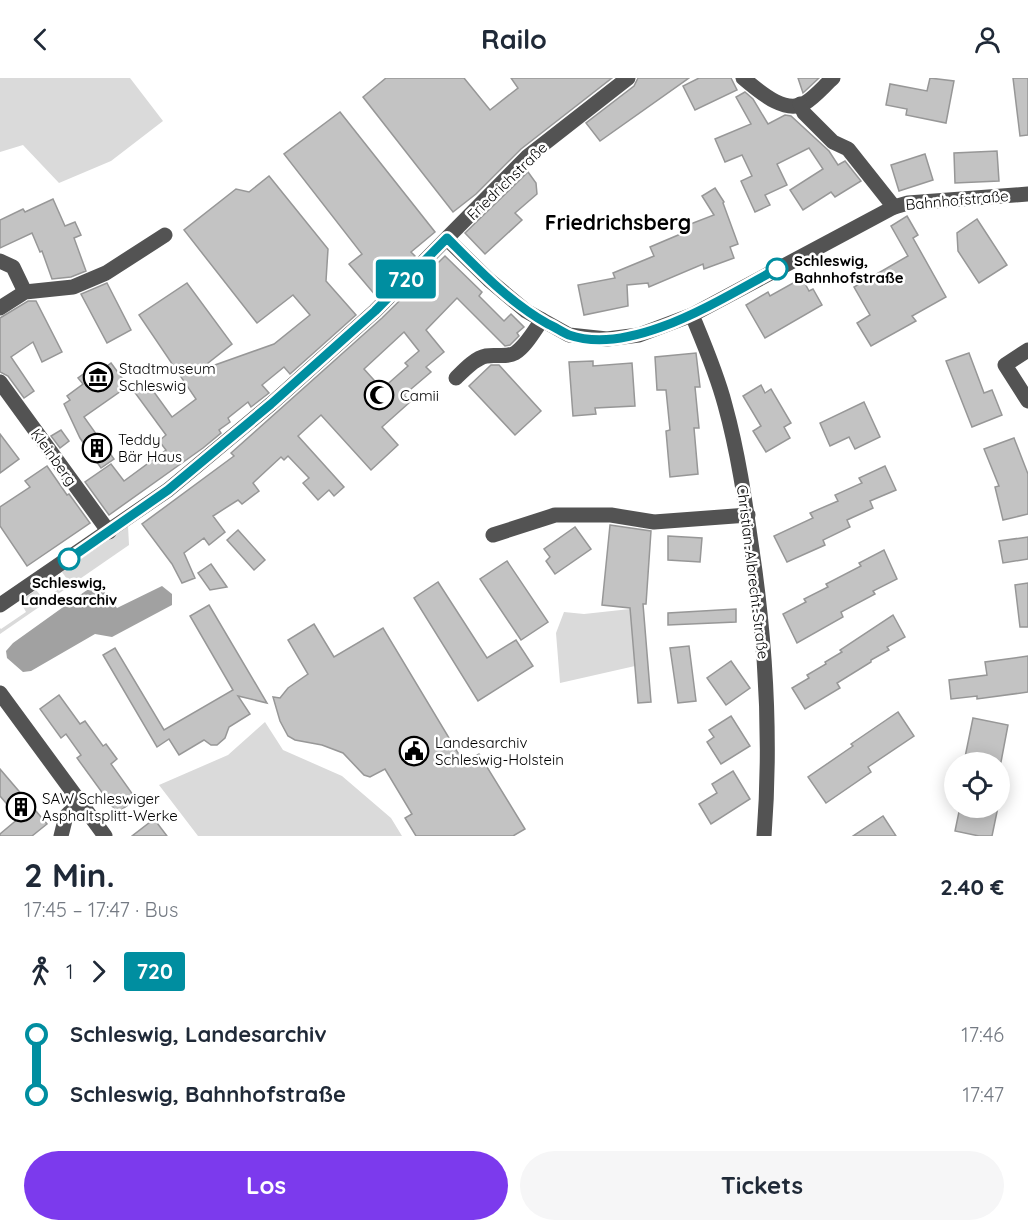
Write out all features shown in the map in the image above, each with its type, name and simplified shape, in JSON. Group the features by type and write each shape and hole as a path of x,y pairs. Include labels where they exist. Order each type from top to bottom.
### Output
{"street":[{"name":"Friedrichstraße","path":"0,605 168,490 271,404 375,311 527,157 628,78"},
{"path":"743,78 771,100 783,105 800,104 833,78"},
{"path":"800,104 804,113 833,142 848,150 894,207"},
{"name":"Bahnhofstraße","path":"447,238 489,280 526,311 569,335 607,339 639,335 692,315 894,207 908,203 1028,194"},
{"path":"0,308 25,292 73,287 106,273 165,235"},
{"path":"0,261 14,267 25,292"},
{"name":"Christian-Albrecht-Straße","path":"692,315 710,357 726,406 748,515 767,683 769,761 764,836"},
{"path":"456,378 476,361 486,356 508,356 515,353 542,320"},
{"path":"1028,350 1005,365 1028,401"},
{"name":"Kleinberg","path":"0,382 109,532"},
{"path":"493,535 555,516 611,515 654,522 748,515"},
{"path":"0,693 105,836"},
{"path":"61,836 66,816 80,802"}],"shaded area":[{"path":"0,78 130,78 163,121 111,161 59,183 23,145 0,152"},
{"path":"128,526 129,545 0,634 0,628 26,612 20,601 36,590 44,599 69,582 62,572"},
{"path":"162,586 172,594 172,605 112,637 95,634 31,671 23,672 7,658 6,651 13,643 87,590 102,589 117,608"},
{"path":"630,609 635,666 560,683 556,633 564,612 584,614"},
{"path":"265,722 283,750 342,776 391,818 402,836 198,836 159,785 228,755"}],"building":[{"path":"386,78 464,78 490,110 518,88 511,78 612,78 521,149 476,194 453,212 363,97"},
{"path":"638,78 689,78 600,141 586,123 634,86"},
{"path":"699,78 731,78 737,90 695,110 683,86"},
{"path":"798,78 819,78 803,93"},
{"path":"930,78 954,81 946,123 906,115 907,109 886,105 890,84 927,91"},
{"path":"1013,78 1028,78 1028,135 1020,136"},
{"path":"745,92 753,99 768,124 785,115 791,116 829,151 838,165 845,161 861,181 835,197 831,192 803,210 790,190 823,169 809,148 777,164 787,185 765,195 770,205 755,212 741,181 752,176 742,155 725,162 715,139 751,124 736,97"},
{"path":"340,112 435,232 411,252 415,256 376,296 349,264 362,254 284,154"},
{"path":"997,151 999,181 955,183 954,153"},
{"path":"925,154 933,180 899,191 891,165"},
{"path":"528,172 536,183 537,194 515,213 522,220 485,254 465,233"},
{"path":"269,176 328,249 326,281 356,315 290,374 284,367 262,385 269,393 251,407 248,402 228,418 230,422 219,430 221,433 203,448 109,515 85,482 111,464 124,481 166,450 159,441 166,435 133,390 146,381 172,417 196,399 139,315 187,283 232,344 198,371 274,344 310,315 293,295 257,323 184,230 236,189 249,192"},
{"path":"715,188 724,202 738,244 730,247 734,258 704,269 703,264 649,287 648,283 627,285 628,306 584,315 578,285 615,278 613,273 654,256 650,247 690,230 688,225 714,215 702,196"},
{"path":"53,199 65,226 75,222 81,235 74,238 86,271 71,277 52,279 42,251 40,252 32,233 0,248 0,220"},
{"path":"907,216 918,235 913,238 946,297 912,316 916,321 871,346 857,323 870,315 854,287 908,256 891,226"},
{"path":"977,219 1007,265 979,283 958,251 957,233"},
{"path":"445,256 482,292 479,296 504,321 511,314 524,327 517,333 519,336 510,345 505,346 457,298 426,330 444,352 426,367 431,372 404,395 410,402 382,427 398,445 371,470 321,415 298,436 344,487 334,496 329,490 318,500 303,483 309,478 288,456 284,460 281,457 253,483 259,491 242,504 238,500 213,516 225,532 209,545 204,538 184,553 195,578 182,583 172,564 142,524 234,456 231,453 382,318","holes":["404,332 419,351 405,363 408,366 382,389 364,369"]},
{"path":"802,278 809,291 813,289 822,305 765,338 746,305 768,292 770,296"},
{"path":"107,283 131,330 107,343 81,294"},
{"path":"28,301 36,301 62,352 42,362 33,342 11,357 34,391 24,398 8,376 0,372 0,318"},
{"path":"696,353 700,387 695,387 699,428 694,428 698,474 670,477 666,431 670,430 666,390 657,390 655,357"},
{"path":"969,353 984,393 992,390 1002,415 972,427 946,361"},
{"path":"593,361 593,366 632,363 635,406 595,408 596,414 573,416 569,362"},
{"path":"111,363 128,386 84,417 114,459 101,468 80,438 64,404 70,400 67,396 83,384 78,378 89,370 94,376"},
{"path":"491,365 499,365 541,411 515,435 469,386"},
{"path":"761,385 765,393 771,389 791,423 784,427 790,438 766,452 753,431 761,426 743,396"},
{"path":"864,402 880,437 855,449 849,437 830,446 820,423"},
{"path":"61,430 69,441 60,448 51,436"},
{"path":"0,434 19,459 0,473"},
{"path":"1014,438 1028,474 1028,514 1003,520 995,487 999,486 984,449"},
{"path":"47,466 90,523 27,566 0,526 0,507 30,487 25,481"},
{"path":"885,466 896,490 870,501 873,508 847,520 850,527 823,540 825,545 787,562 774,536 813,518 810,513 838,501 835,495 862,483 859,478"},
{"path":"610,525 651,531 646,604 643,604 651,702 638,703 630,608 602,605"},
{"path":"575,527 591,549 555,574 546,561 550,557 544,549"},
{"path":"238,530 265,560 254,570 227,540"},
{"path":"668,536 702,538 700,562 668,560"},
{"path":"1028,537 1028,559 1003,563 999,541"},
{"path":"884,550 897,579 873,591 875,594 841,612 843,617 797,643 783,614 806,602 804,599 828,587 826,584 861,566 859,563"},
{"path":"507,561 548,622 521,640 480,579"},
{"path":"211,564 227,587 210,590 198,573"},
{"path":"438,582 487,658 516,640 533,666 478,701 414,598"},
{"path":"1028,583 1028,627 1020,627 1015,585"},
{"path":"209,605 267,703 238,696 250,714 229,727 225,738 217,745 211,745 204,740 179,755 169,739 157,747 103,655 115,648 164,730 233,690 190,616"},
{"path":"736,609 736,622 668,625 668,613"},
{"path":"893,615 905,637 887,647 889,650 837,683 840,688 805,709 792,688 809,678 807,675 826,664 825,662 842,652 840,650"},
{"path":"314,624 334,657 383,628 464,763 479,754 525,829 513,836 416,836 405,818 412,814 385,769 370,777 364,775 343,753 288,736 280,721 273,697 280,698 288,688 308,674 288,640"},
{"path":"689,646 696,701 678,703 670,648"},
{"path":"1028,656 1028,692 977,699 977,696 951,699 949,680 987,675 985,662"},
{"path":"731,661 750,688 726,705 707,678"},
{"path":"59,695 80,724 85,721 103,746 106,744 117,759 111,764 136,799 117,813 77,758 81,755 66,734 61,738 40,709"},
{"path":"898,712 914,736 868,767 871,772 826,803 808,777"},
{"path":"731,716 750,746 721,764 707,742 714,737 709,730"},
{"path":"973,718 1008,725 1003,752 966,752"},
{"name":"SAW Schleswiger Asphaltsplitt-Werke","path":"0,769 47,824 32,836 0,836 19,818 0,796"},
{"path":"733,771 750,799 711,824 699,804 717,793 712,784"},
{"path":"883,816 896,836 853,836"},
{"path":"958,818 996,818 992,836 955,831"},
{"path":"154,819 167,836 132,836"}],"bus line":[{"name":"720","path":"69,559 168,490 271,404 375,311 447,238 489,280 526,311 569,335 585,338 607,339 639,335 692,315 777,269"}],"place":[{"name":"Schleswig, Bahnhofstraße","path":"777,269"},
{"name":"Stadtmuseum Schleswig","path":"98,377"},
{"name":"Camii","path":"379,395"},
{"name":"Teddy Bär Haus","path":"97,448"},
{"name":"Schleswig, Landesarchiv","path":"69,559"},
{"name":"Landesarchiv Schleswig-Holstein","path":"414,751"},
{"name":"SAW Schleswiger Asphaltsplitt-Werke","path":"21,807"}],"district":[{"name":"Friedrichsberg","path":"618,222"}]}
